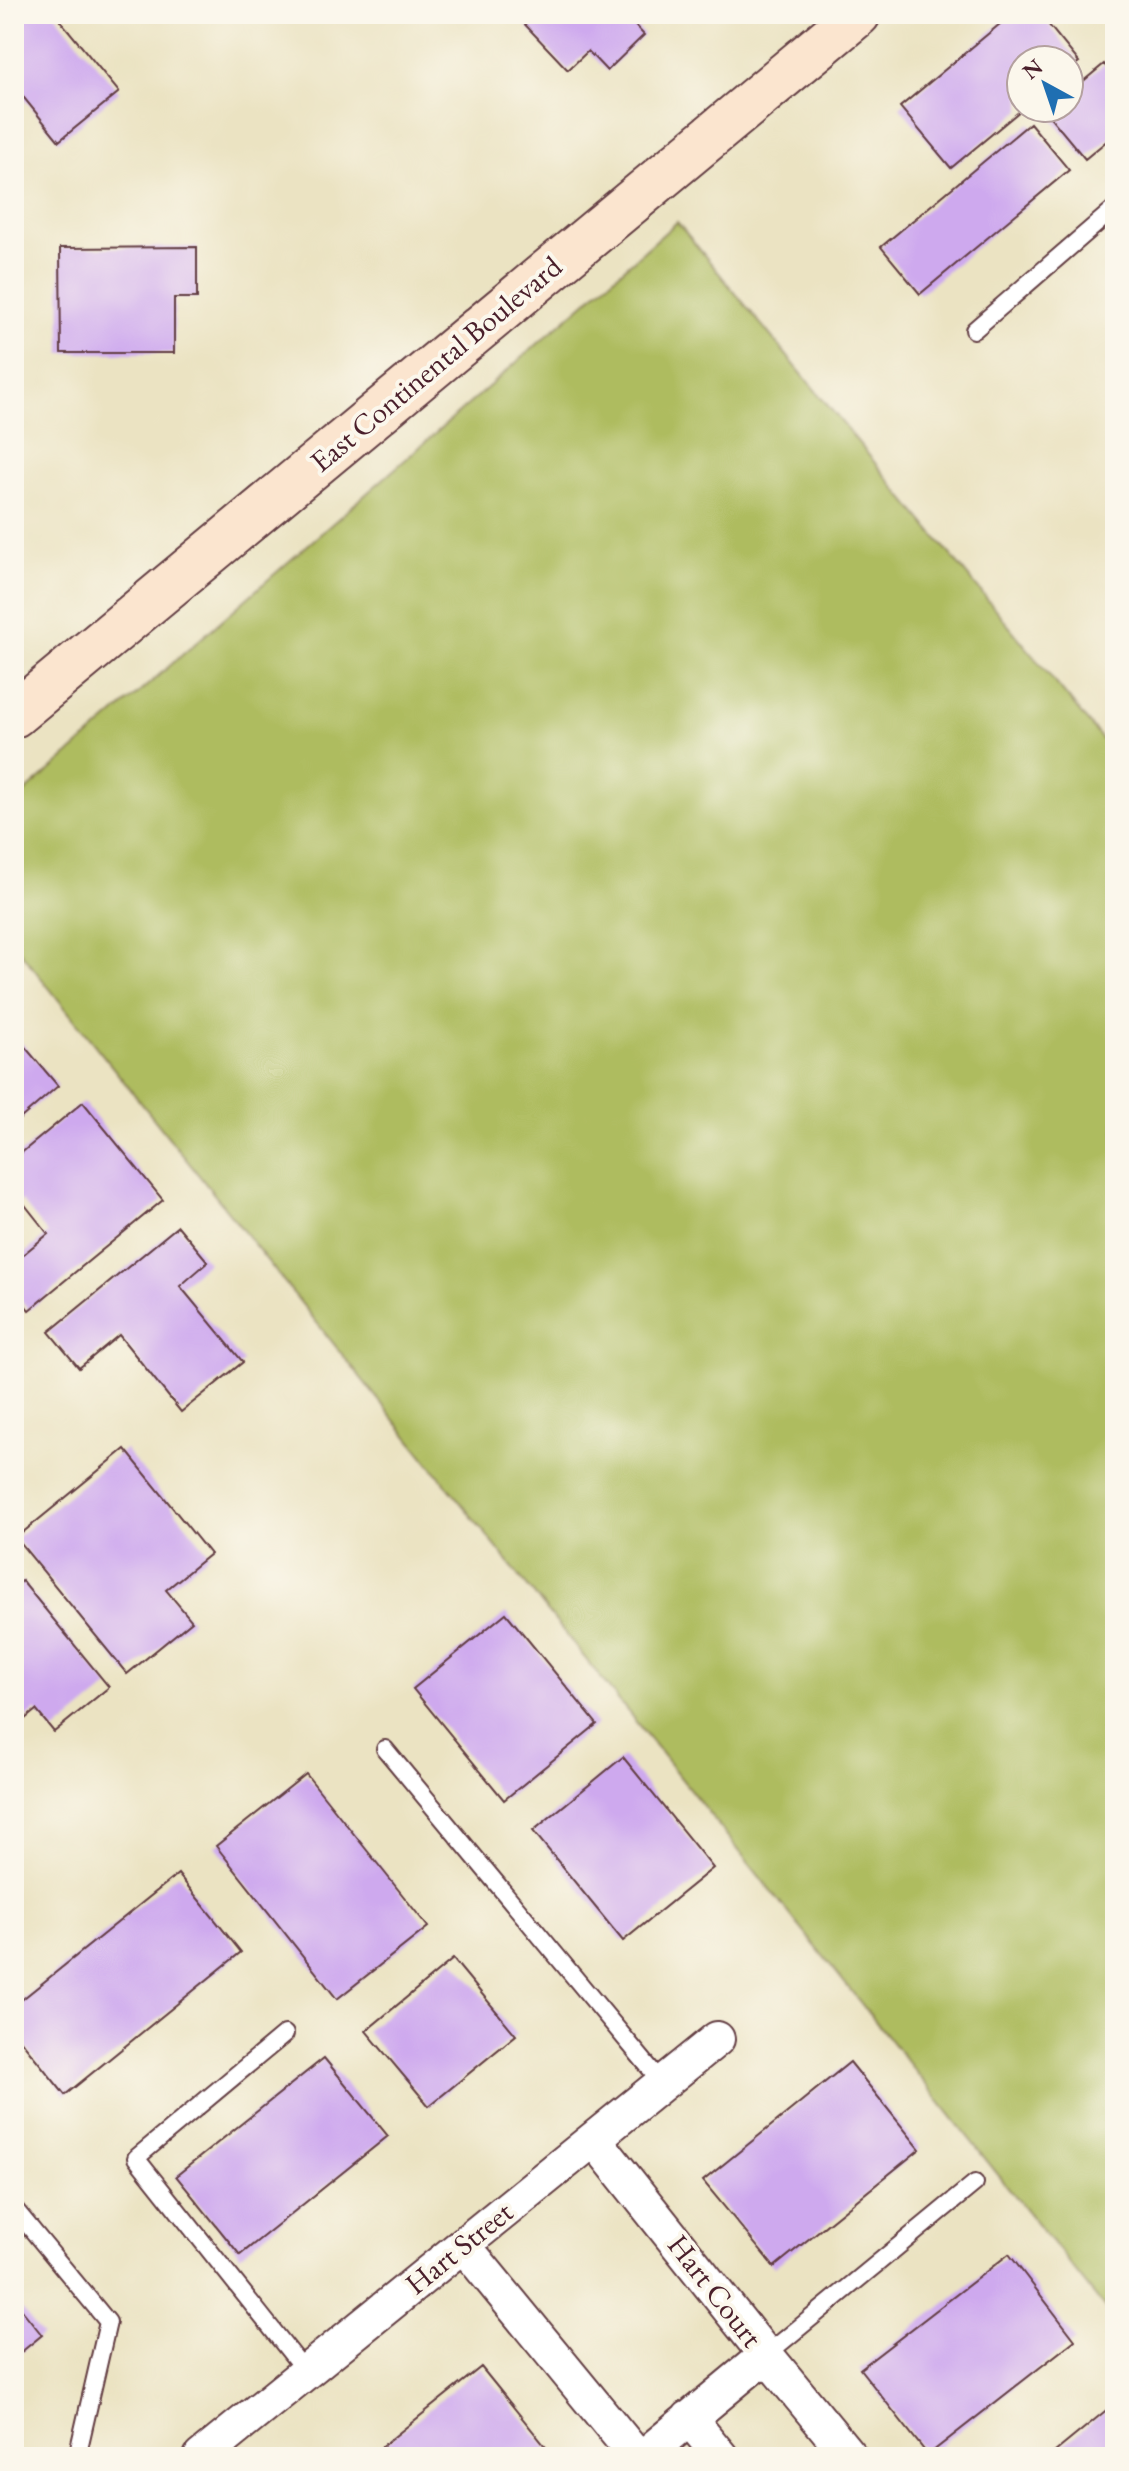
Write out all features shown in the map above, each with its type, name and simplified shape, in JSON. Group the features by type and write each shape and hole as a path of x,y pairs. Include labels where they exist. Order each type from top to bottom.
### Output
{"main road":[{"name":"East Continental Boulevard","path":"14,715 858,14"}],"street":[{"name":"Hart Street","path":"201,2457 717,2039"},
{"name":"Hart Court","path":"463,2245 640,2457 689,2418 766,2355 594,2139"},
{"path":"766,2355 850,2457"},
{"path":"689,2418 721,2457"}],"lane":[{"path":"974,330 1115,208"},
{"path":"385,1749 663,2084"},
{"path":"285,2034 136,2158 306,2372"},
{"path":"766,2355 975,2183"},
{"path":"14,2208 108,2322 77,2457"}],"green space":[{"path":"677,222 1115,755 1115,2321 14,944 14,802"}],"building":[{"path":"24,14 55,14 119,92 59,141 14,89 14,23"},
{"path":"515,14 624,14 644,35 607,71 588,51 568,70"},
{"path":"1012,14 1040,14 1064,44 1005,44 1005,123 951,168 900,107"},
{"path":"1104,64 1115,77 1115,134 1085,159 1056,124 1085,124 1085,80"},
{"path":"1029,124 1069,170 920,294 881,247"},
{"path":"197,247 197,298 174,298 174,353 61,353 60,248"},
{"path":"20,1041 58,1086 14,1124 14,1045"},
{"path":"83,1102 163,1200 29,1310 14,1291 14,1262 48,1234 21,1200 14,1206 14,1159"},
{"path":"178,1226 208,1262 180,1286 243,1362 181,1412 119,1335 79,1368 49,1332"},
{"path":"125,1449 210,1554 166,1590 192,1621 127,1674 16,1538"},
{"path":"22,1581 109,1687 54,1732 36,1710 14,1728 14,1588"},
{"path":"506,1613 597,1724 504,1800 413,1689"},
{"path":"623,1757 713,1868 623,1941 533,1831"},
{"path":"306,1774 428,1927 337,1999 216,1846"},
{"path":"178,1874 241,1952 65,2095 14,2032 14,2006"},
{"path":"453,1959 516,2035 429,2106 366,2031"},
{"path":"324,2058 388,2136 240,2255 176,2176"},
{"path":"850,2062 920,2149 774,2267 703,2181"},
{"path":"1009,2254 1075,2340 928,2455 860,2369"},
{"path":"14,2300 42,2335 14,2358"},
{"path":"481,2367 549,2451 541,2457 369,2457"},
{"path":"1115,2403 1115,2457 1049,2457"}]}
